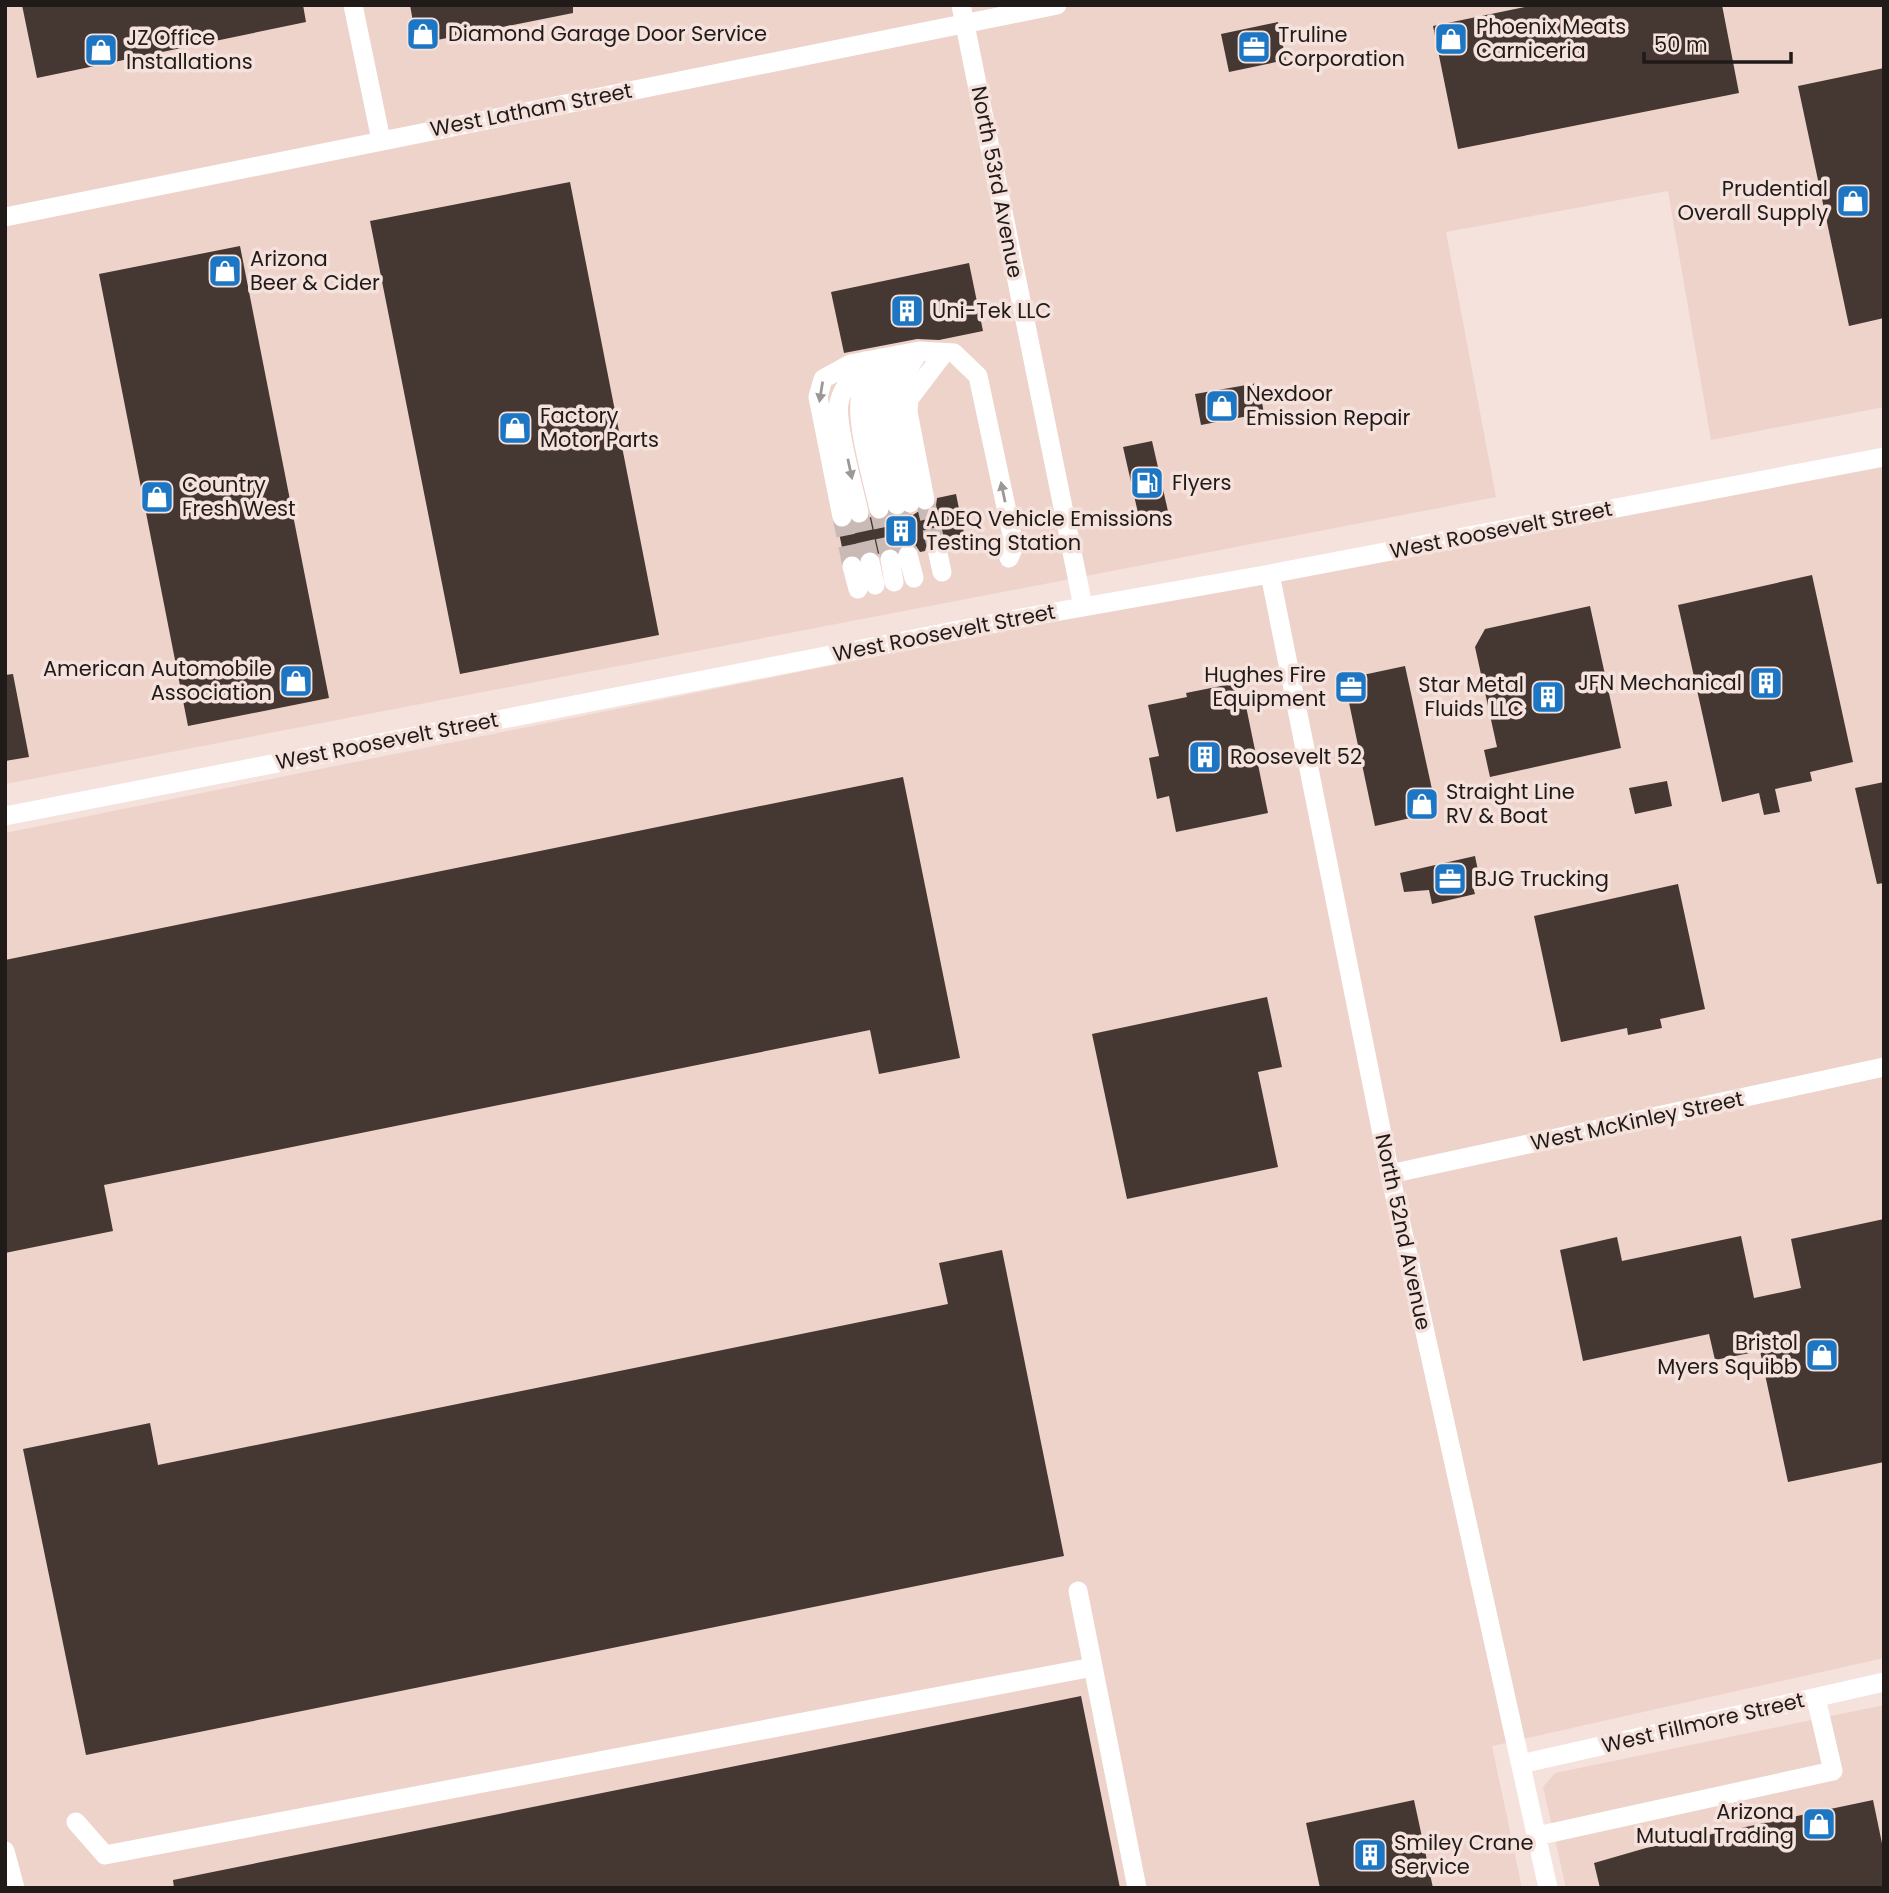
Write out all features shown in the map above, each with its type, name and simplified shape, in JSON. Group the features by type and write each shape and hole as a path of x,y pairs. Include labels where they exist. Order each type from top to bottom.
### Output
{"street":[{"path":"354,5 381,140"},
{"name":"West Latham Street","path":"5,217 381,140 963,14 1057,5"},
{"name":"North 53rd Avenue","path":"963,14 1083,606"},
{"path":"903,504 891,404 895,391 919,351"},
{"path":"850,515 818,397 823,379 850,364 880,358 919,351 954,353 978,376 1012,535 1013,549 1009,558"},
{"path":"903,504 909,399 944,353"},
{"path":"880,358 877,419 903,504"},
{"name":"West Roosevelt Street","path":"5,816 1083,606 1270,574 1884,457"},
{"path":"919,576 914,554 919,576"},
{"path":"861,564 867,587"},
{"name":"North 52nd Avenue","path":"1270,574 1390,1174 1548,1888"},
{"name":"West McKinley Street","path":"1390,1174 1884,1067"},
{"path":"1078,1591 1137,1888"},
{"path":"76,1822 105,1855 1093,1667"},
{"name":"West Fillmore Street","path":"1521,1764 1884,1682"},
{"path":"1537,1836 1833,1771 1816,1698"},
{"path":"5,1850 15,1888"}],"shaded area":[{"path":"5,5 1884,5 1884,407 1711,440 1668,191 1446,232 1496,497 5,784"},
{"path":"1884,457 1884,1658 1492,1746 1522,1888 5,1888 5,833 922,647"},
{"path":"1884,1705 1884,1888 1566,1888 1543,1787 1555,1773"}],"building":[{"name":"JZ Office Installations","path":"22,5 303,5 306,22 37,78"},
{"path":"410,5 573,5 573,13 417,44"},
{"path":"1534,5 1722,5 1739,93 1458,149 1433,26"},
{"name":"Truline Corporation","path":"1278,22 1286,60 1229,72 1221,34"},
{"name":"Prudential Overall Supply","path":"1884,68 1884,318 1849,326 1798,86"},
{"name":"Factory Motor Parts","path":"570,182 659,635 460,674 370,221"},
{"path":"240,246 329,698 188,726 99,274"},
{"name":"Uni-Tek LLC","path":"969,263 983,331 939,340 917,339 844,353 831,292"},
{"name":"Nexdoor Emission Repair","path":"1258,383 1264,413 1201,425 1195,394"},
{"name":"Flyers","path":"1152,441 1170,520 1141,526 1123,447"},
{"name":"ADEQ Vehicle Emissions Testing Station","path":"956,494 966,543 949,547 946,540 935,537 928,540 925,551 920,552 916,546 906,543 897,550 887,547 879,554 868,550 859,556 850,554 844,557 838,528 845,529 852,523 862,525 870,517 881,521 890,514 899,517 905,514 913,515 919,511 928,512 936,505 937,498"},
{"name":"JFN Mechanical","path":"1812,575 1853,762 1810,772 1812,781 1775,789 1780,812 1764,815 1759,793 1722,802 1678,605"},
{"name":"Star Metal Fluids LLC","path":"1590,606 1621,748 1490,777 1484,750 1497,747 1475,647 1485,629"},
{"path":"1405,666 1437,812 1375,826 1344,679"},
{"path":"13,674 29,757 5,761 5,675"},
{"name":"Roosevelt 52","path":"1241,682 1268,813 1176,832 1169,796 1157,799 1149,758 1159,756 1148,705 1187,697 1186,693"},
{"path":"903,777 960,1058 879,1074 870,1030 104,1185 113,1231 5,1253 5,960"},
{"path":"1667,781 1672,806 1635,814 1629,788"},
{"path":"1884,782 1884,883 1877,884 1855,788"},
{"name":"BJG Trucking","path":"1475,856 1481,885 1473,887 1475,894 1432,904 1429,890 1404,892 1400,873"},
{"path":"1678,884 1705,1009 1660,1019 1662,1028 1628,1035 1627,1028 1561,1042 1534,916"},
{"path":"1267,997 1282,1067 1258,1072 1278,1167 1127,1199 1092,1034"},
{"name":"Bristol Myers Squibb","path":"1884,1219 1884,1462 1788,1482 1760,1351 1715,1360 1709,1334 1583,1361 1560,1250 1617,1237 1622,1261 1741,1236 1754,1298 1801,1288 1791,1239"},
{"path":"1002,1250 1064,1556 86,1755 23,1449 150,1423 158,1465 948,1304 939,1263"},
{"path":"1081,1696 1120,1888 174,1888 173,1880"},
{"name":"Smiley Crane Service","path":"1414,1800 1433,1888 1320,1888 1306,1823"},
{"name":"Arizona Mutual Trading","path":"1873,1800 1884,1853 1884,1888 1600,1888 1594,1863 1646,1848"}],"tunnel":[{"path":"925,500 937,549"},
{"path":"897,505 908,555"},
{"path":"879,509 890,559"},
{"path":"859,513 870,562"},
{"path":"842,517 852,566"}],"place":[{"name":"Diamond Garage Door Service","path":"423,34"},
{"name":"Phoenix Meats Carniceria","path":"1451,39"},
{"name":"Truline Corporation","path":"1254,47"},
{"name":"JZ Office Installations","path":"101,50"},
{"name":"Prudential Overall Supply","path":"1853,201"},
{"name":"Arizona Beer & Cider","path":"225,271"},
{"name":"Uni-Tek LLC","path":"907,311"},
{"name":"Nexdoor Emission Repair","path":"1222,406"},
{"name":"Factory Motor Parts","path":"515,428"},
{"name":"Flyers","path":"1147,483"},
{"name":"Country Fresh West","path":"157,497"},
{"name":"ADEQ Vehicle Emissions Testing Station","path":"901,531"},
{"name":"American Automobile Association","path":"296,681"},
{"name":"JFN Mechanical","path":"1766,683"},
{"name":"Hughes Fire Equipment","path":"1351,687"},
{"name":"Star Metal Fluids LLC","path":"1548,697"},
{"name":"Roosevelt 52","path":"1205,757"},
{"name":"Straight Line RV & Boat","path":"1422,804"},
{"name":"BJG Trucking","path":"1450,879"},
{"name":"Bristol Myers Squibb","path":"1822,1355"},
{"name":"Arizona Mutual Trading","path":"1819,1824"},
{"name":"Smiley Crane Service","path":"1370,1855"}]}
